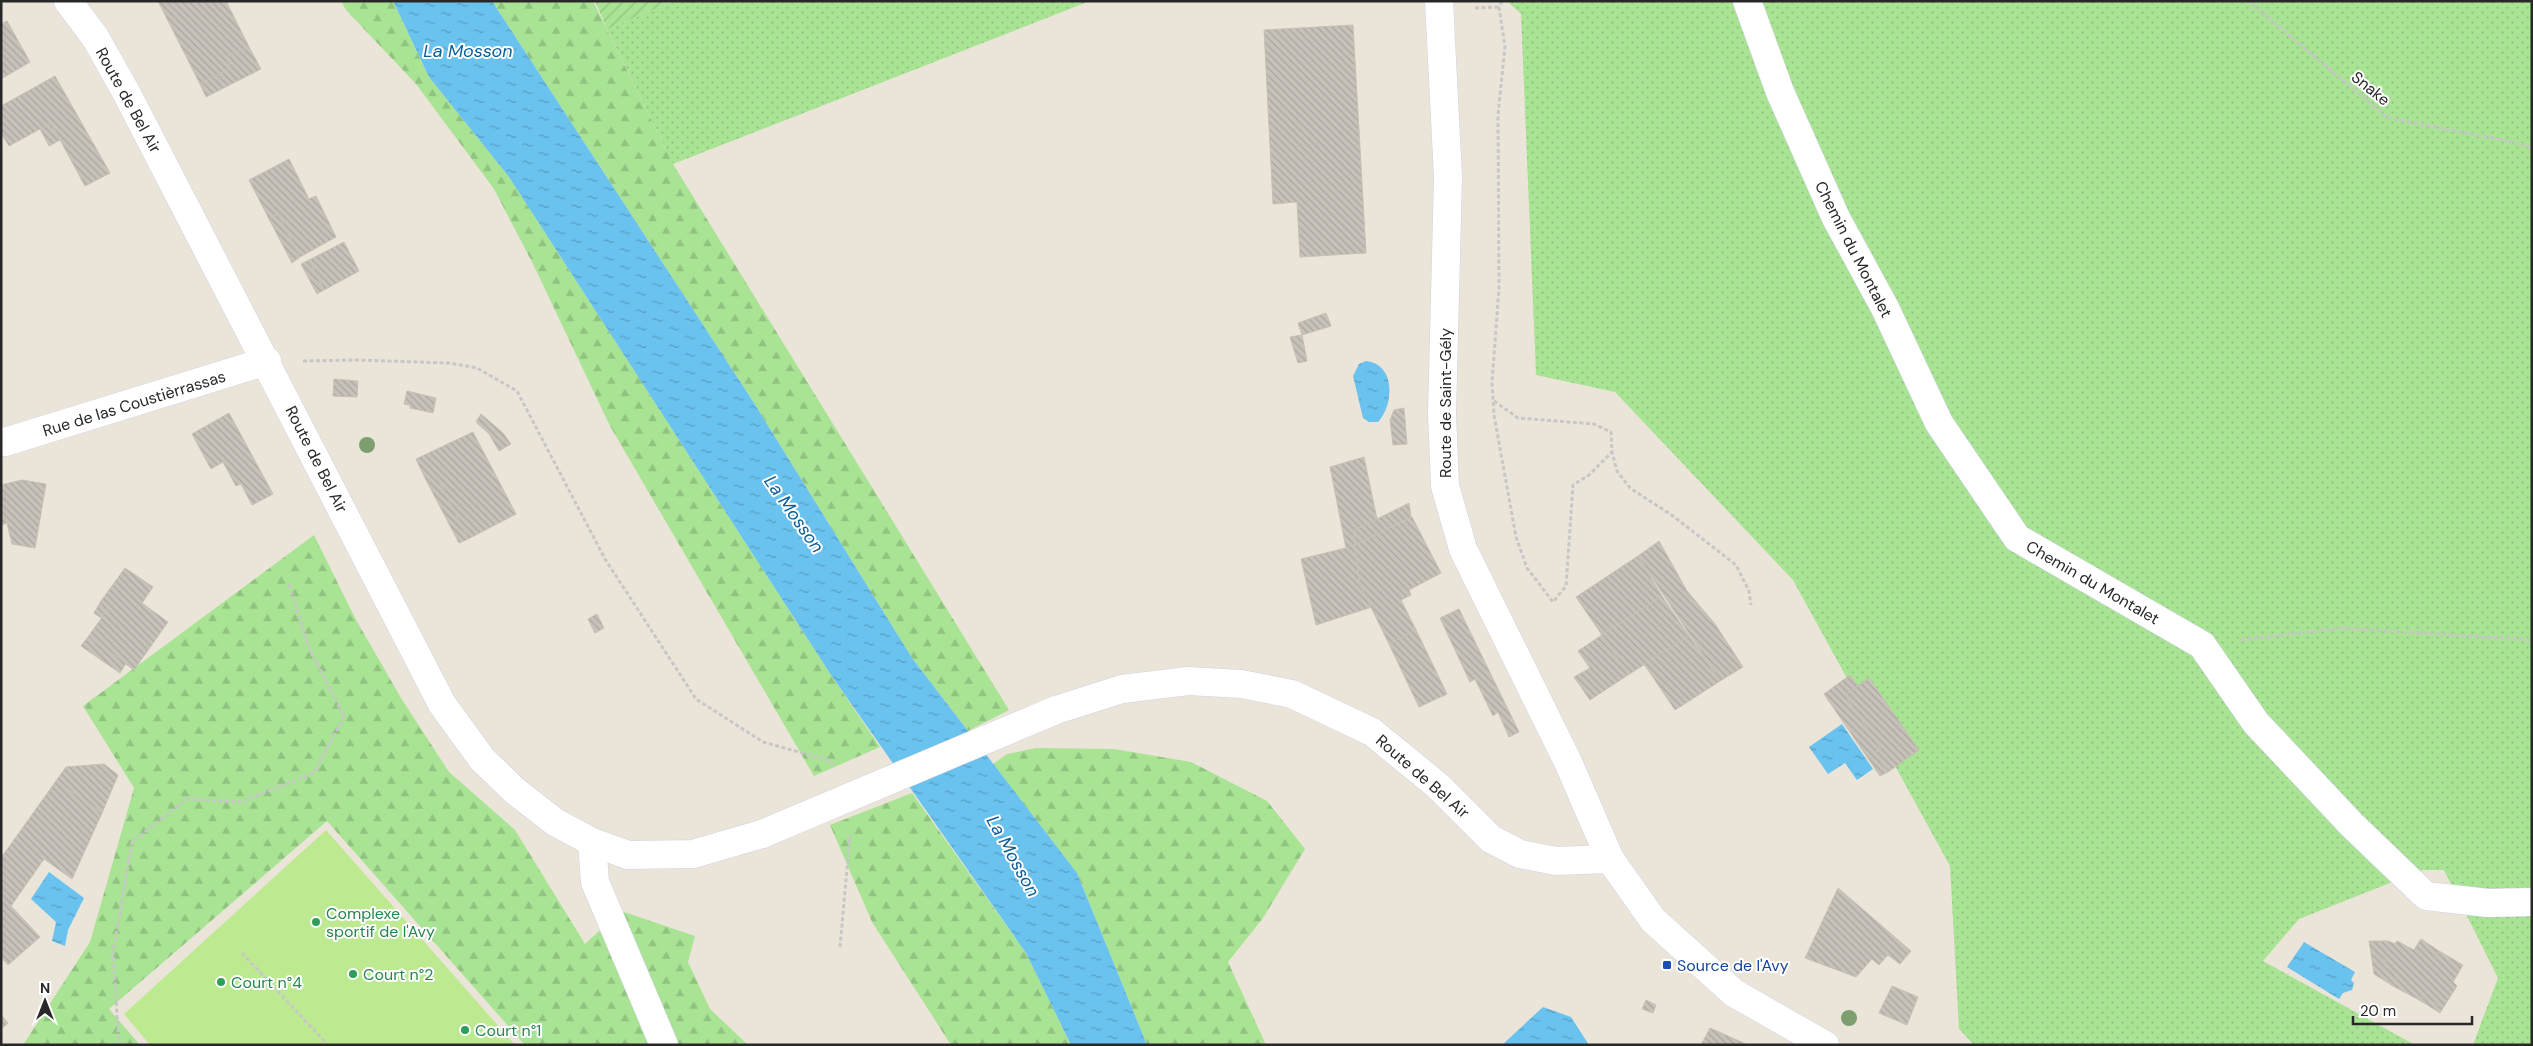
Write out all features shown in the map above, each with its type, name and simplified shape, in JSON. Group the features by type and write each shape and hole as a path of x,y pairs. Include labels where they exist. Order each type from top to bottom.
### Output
{"street":[{"name":"Route de Bel Air","path":"68,1 95,37 127,94 267,361 442,704 482,759 515,791 555,822 592,842 628,855 693,854 762,834 1056,710 1122,689 1188,680 1241,684 1292,694 1372,732 1438,786 1491,839 1520,854 1556,861 1610,859"},
{"name":"Route de Saint-Gély","path":"1439,1 1448,177 1442,414 1445,486 1463,549 1568,762 1610,859 1653,920 1734,993 1825,1045"},
{"name":"Chemin du Montalet","path":"1747,1 1780,92 1836,218 1886,308 1939,423 2017,538 2202,645 2256,723 2352,825 2426,896 2488,903 2532,902"},
{"name":"Rue de las Coustièrrassas","path":"1,441 6,442 267,361"},
{"path":"592,842 595,882 664,1045"}],"path":[{"path":"1502,1 1499,7 1505,47 1498,115 1499,288 1492,383 1494,415 1516,537 1527,568 1553,602 1566,586 1573,485 1589,475 1612,452"},
{"name":"Snake","path":"2248,1 2388,118 2513,142 2532,148"},
{"path":"267,361 357,360 449,363 477,368 517,391 605,559 696,699 763,742 831,761 834,770"},
{"path":"1493,401 1518,418 1594,424 1611,432 1612,452 1617,471 1630,488 1673,516 1736,565 1749,591 1751,605"},
{"path":"119,1045 113,953 132,842 187,799 241,802 314,773 344,716 308,648 289,584"},
{"path":"2202,645 2341,628 2532,640"},
{"path":"840,947 850,826"},
{"path":"242,953 328,1045"}],"green space":[{"path":"341,1 393,1 429,77 509,177 831,675 880,747 814,776 610,426 533,264 494,189 416,84 346,10"},
{"path":"492,1 593,1 673,164 1009,710 968,731 912,658 754,403"},
{"path":"595,1 675,1 607,29"},
{"path":"675,1 1090,1 673,164 607,29"},
{"path":"1507,1 2532,1 2532,1045 2473,1045 2498,978 2444,870 2423,870 2299,919 2263,961 2415,1045 1974,1045 1959,1029 1950,866 1793,580 1615,392 1536,375 1521,14"},
{"path":"314,535 355,618 401,698 449,772 515,830 585,944 621,911 695,936 688,962 710,1009 748,1045 525,1045 327,821 109,1009 140,1045 23,1045 90,942 134,788 83,706"},
{"path":"1036,748 1114,749 1191,762 1267,801 1305,849 1263,918 1228,962 1266,1045 1147,1045 1077,873 993,764 1007,754"},
{"path":"912,793 1026,953 1071,1045 951,1045 872,922 830,825"},
{"name":"Complexe sportif de l'Avy","path":"326,830 515,1045 150,1045 124,1014"}],"water":[{"name":"La Mosson","path":"393,1 492,1 754,403 912,658 1077,873 1147,1045 1071,1045 1026,953 831,675 509,177 429,77"},
{"path":"1366,361 1376,364 1383,369 1389,386 1387,406 1378,422 1369,422 1363,418 1353,376 1359,364"},
{"path":"1842,724 1873,769 1857,780 1845,763 1828,774 1809,747"},
{"path":"49,872 84,898 68,930 65,946 52,941 56,922 31,899"},
{"path":"2304,942 2355,972 2351,980 2354,983 2352,990 2343,993 2339,999 2287,967"},
{"path":"1543,1007 1571,1017 1589,1045 1502,1045"}],"building":[{"path":"158,1 226,1 249,47 226,57 231,68 200,84"},
{"path":"7,21 30,62 1,79 1,24"},
{"path":"1353,25 1366,253 1300,257 1297,202 1273,204 1264,30"},
{"path":"249,47 261,69 206,97 200,84 231,68 226,57"},
{"path":"55,76 110,173 85,186 51,123 9,146 1,133 1,106"},
{"path":"51,123 60,140 49,146 40,129"},
{"path":"289,159 309,199 316,196 336,237 300,257 278,214 269,219 249,180"},
{"path":"278,214 300,257 292,263 269,219"},
{"path":"344,242 359,271 324,290 309,260"},
{"path":"309,260 324,290 317,294 301,264"},
{"path":"1326,313 1331,326 1302,335 1298,323"},
{"path":"1302,335 1307,361 1298,363 1290,337"},
{"path":"334,379 358,381 357,397 333,396"},
{"path":"407,391 436,398 433,413 410,408 410,405 404,404"},
{"path":"1404,408 1407,444 1393,445 1390,420 1394,410"},
{"path":"229,413 273,494 252,505 241,484 236,486 223,462 211,469 192,434"},
{"path":"481,414 503,433 511,444 499,451 489,434 476,422"},
{"path":"473,432 516,514 468,539 437,477 427,482 416,459"},
{"path":"1364,457 1377,519 1353,531 1360,585 1372,607 1316,625 1301,559 1346,548 1330,467"},
{"path":"437,477 468,539 459,543 427,482"},
{"path":"22,480 46,484 35,548 12,544 7,523 1,525 1,485"},
{"path":"1409,503 1411,517 1355,545 1353,531"},
{"path":"1412,517 1441,573 1409,590 1411,595 1401,600 1416,630 1389,644 1360,585 1355,545"},
{"path":"1659,541 1687,591 1715,624 1743,667 1720,681 1638,556"},
{"path":"1638,556 1662,596 1602,635 1576,597"},
{"path":"125,568 153,587 142,603 168,622 134,670 88,637 110,606 101,601"},
{"path":"1662,596 1689,636 1628,675 1602,635"},
{"path":"101,601 110,606 101,618 94,613"},
{"path":"1459,609 1519,732 1509,737 1498,712 1493,716 1475,679 1470,682 1440,618"},
{"path":"597,614 604,628 595,633 588,619"},
{"path":"1416,630 1447,694 1419,707 1389,644"},
{"path":"1602,635 1628,675 1590,700 1574,677 1590,668 1578,651"},
{"path":"1689,636 1720,681 1675,710 1644,664"},
{"path":"88,637 126,663 120,673 81,646"},
{"path":"1850,675 1858,686 1845,695 1881,749 1875,753 1888,772 1880,776 1824,694"},
{"path":"1869,678 1919,750 1888,772 1875,753 1881,749 1845,695"},
{"path":"104,764 118,775 102,813 56,781 66,767"},
{"path":"56,781 102,813 72,879 44,859 11,906 40,937 8,965 1,957 1,858"},
{"path":"1838,888 1911,951 1900,964 1888,955 1879,965 1872,959 1856,977 1805,958"},
{"path":"2421,939 2439,951 2435,959 2417,945"},
{"path":"2369,941 2388,941 2395,944 2397,941 2414,950 2417,945 2435,959 2439,951 2463,965 2453,982 2457,986 2443,1008 2423,996 2421,1001 2393,986 2399,975 2384,966 2386,961 2371,953"},
{"path":"2371,953 2386,961 2384,966 2399,975 2393,986 2374,974"},
{"path":"1892,986 1918,997 1907,1025 1879,1013"},
{"path":"2423,996 2443,1008 2440,1013 2421,1001"},
{"path":"1646,1000 1656,1005 1653,1013 1642,1009"},
{"path":"1,1015 8,1023 1,1029"},
{"path":"1710,1028 1748,1045 1701,1045"}],"place":[{"name":"Complexe sportif de l'Avy","path":"316,922"},
{"name":"Source de l'Avy","path":"1667,965"},
{"name":"Court n°2","path":"353,974"},
{"name":"Court n°4","path":"221,982"},
{"name":"Court n°1","path":"465,1030"}]}
